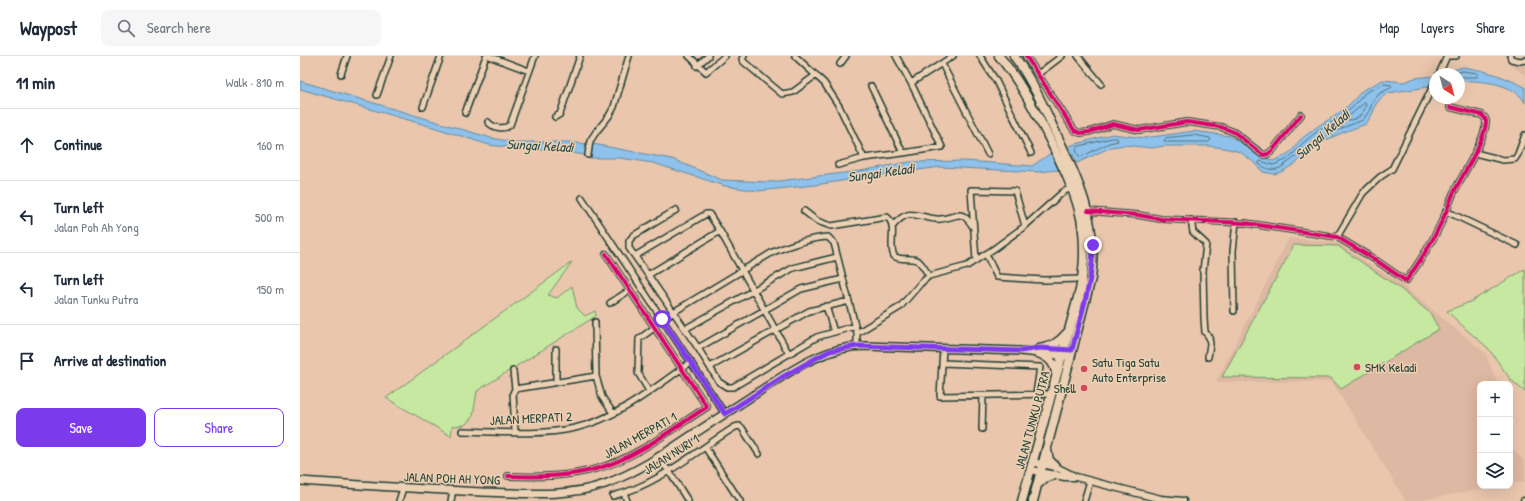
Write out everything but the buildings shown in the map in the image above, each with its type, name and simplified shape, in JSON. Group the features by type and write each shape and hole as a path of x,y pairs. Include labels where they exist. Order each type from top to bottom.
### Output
{"main road":[{"name":"JALAN TUNKU PUTRA","path":"999,56 1029,99 1064,170 1080,211 1084,260 1082,279 1071,322 1022,501"},
{"name":"JALAN TUNKU PUTRA","path":"1014,56 1033,84 1073,167 1088,211 1093,245 1093,265 1091,278 1033,501"},
{"path":"1038,351 1058,342 1067,334 1071,322"},
{"name":"JALAN POH AH YONG","path":"300,481 403,488 538,494 570,492 604,484 632,473 658,458 781,378 830,351 857,346 1072,353"},
{"path":"1038,351 1052,361 1056,376"},
{"path":"1038,485 1045,478 1056,471 1049,460 1047,446"}],"street":[{"path":"341,74 347,56"},
{"path":"377,95 391,56"},
{"path":"423,106 441,56"},
{"path":"465,113 487,56 529,71"},
{"path":"488,122 491,125 502,128 510,125 535,56"},
{"path":"556,117 560,114 580,56"},
{"path":"588,155 590,141 614,107 629,56"},
{"path":"689,56 706,72 725,56"},
{"path":"699,67 708,56"},
{"path":"744,56 742,59 744,62 782,94 792,92 816,75"},
{"path":"795,56 824,83 839,106 864,158"},
{"path":"840,64 846,56"},
{"path":"838,165 864,158 942,146 896,56"},
{"path":"911,83 953,56"},
{"path":"980,56 996,81 1031,153"},
{"path":"1026,56 1074,130 1080,133 1089,132 1113,124 1139,130 1187,122 1221,127 1234,132 1263,155 1272,151 1301,115"},
{"path":"1038,74 1062,56"},
{"path":"1078,56 1100,84"},
{"path":"1441,68 1447,56 1456,56"},
{"path":"1510,56 1511,59 1523,60 1525,66"},
{"path":"942,64 988,154"},
{"path":"871,86 903,153"},
{"path":"1337,238 1363,193 1380,177 1392,169 1429,94"},
{"path":"1088,211 1138,215 1161,219 1236,222 1337,238 1374,259 1406,281 1422,260 1475,153 1485,129 1486,121 1485,117 1482,115 1450,107"},
{"path":"1475,153 1503,160 1514,159 1518,154 1525,135"},
{"path":"857,333 900,307 929,276 967,266 986,254 1025,226 1063,192 1071,188"},
{"path":"976,260 971,190 1015,191 1025,226"},
{"path":"582,198 725,414"},
{"path":"676,210 633,236 629,241 629,248 674,312 719,382 726,387 733,386 817,337 855,326"},
{"path":"804,211 817,222 831,226 887,217 900,219"},
{"path":"1446,212 1517,246"},
{"path":"635,256 706,214 712,216 789,354"},
{"path":"892,227 900,219 911,214 938,220 962,215 967,218 973,228"},
{"path":"887,217 890,220 892,227 892,250 894,256 899,259 916,260 920,262 929,276"},
{"path":"1191,220 1193,232 1206,244 1203,271 1205,332 1209,337 1210,344 1208,356"},
{"path":"1234,311 1233,251 1236,222"},
{"path":"648,275 720,231"},
{"path":"662,319 773,252 819,237 828,237 834,243 857,333 857,346"},
{"path":"606,254 681,369"},
{"path":"986,254 997,277 1044,280 1082,279"},
{"path":"685,329 793,268 837,257"},
{"path":"698,348 764,309 801,290 843,279"},
{"path":"610,303 630,290"},
{"path":"710,367 809,311 849,301"},
{"path":"826,306 834,332"},
{"path":"594,322 596,376 602,397 613,413"},
{"path":"649,391 638,373 639,339 654,328"},
{"path":"556,348 556,382"},
{"path":"943,349 940,396 1051,394"},
{"name":"JALAN MERPATI 2","path":"462,431 515,432 568,429 586,424 631,404 691,362"},
{"path":"942,364 1040,367 1036,394"},
{"name":"JALAN MERPATI 1","path":"508,476 544,477 578,473 618,462 635,452 707,407 681,369"},
{"path":"513,371 515,432"},
{"path":"514,389 596,376"},
{"path":"982,429 983,395"},
{"name":"JALAN NURI 1","path":"613,496 624,493 669,471 735,427 739,426 742,428 759,454"},
{"path":"705,447 740,501"},
{"path":"658,458 669,471 688,501"},
{"path":"1032,466 1056,471 1161,500 1183,501"},
{"path":"1084,501 1090,481"},
{"path":"399,501 403,488"},
{"path":"451,501 453,490"},
{"path":"624,493 627,501"}],"shaded area":[{"path":"1508,56 1525,56 1525,76 1510,63"},
{"name":"SMK Keladi","path":"1289,238 1337,243 1402,285 1485,353 1497,381 1477,381 1477,489 1483,489 1417,501 1406,501 1332,382 1216,382"},
{"path":"1513,449 1525,462 1525,481 1513,483"}],"green space":[{"path":"1294,245 1338,246 1402,290 1430,313 1439,329 1341,389 1331,378 1222,377"},
{"path":"572,262 548,295 557,298 572,286 577,308 585,316 595,311 596,316 477,391 473,416 465,425 452,426 451,436 386,398"},
{"path":"1525,269 1525,392 1511,380 1488,348 1447,311 1470,302"}],"water":[{"path":"1463,67 1495,74 1525,87 1525,103 1514,91 1505,87 1486,82 1465,81 1465,68 1460,68"},
{"name":"Sungai Keladi","path":"1429,76 1428,87 1388,93 1376,104 1373,113 1366,124 1326,140 1293,165 1274,174 1263,172 1240,152 1224,148 1208,146 1164,146 1152,148 1125,145 1111,147 1077,163 1069,146 1112,134 1145,138 1194,131 1230,136 1246,146 1255,154 1273,161 1292,151 1300,140 1349,105 1363,90 1383,80 1404,82 1415,78"},
{"name":"Sungai Keladi","path":"300,81 491,138 514,142 568,142 587,144 585,155 548,149 535,150 489,145 436,128 300,89"},
{"name":"Sungai Keladi","path":"593,144 672,159 722,180 770,182 860,171 909,162 966,161 1032,166 1051,153 1059,170 1038,172 941,167 815,185 758,191 725,186 653,163 620,158 590,158"}],"cycle path":[{"path":"1026,56 1074,130 1080,133 1089,132 1113,124 1139,130 1187,122 1221,127 1234,132 1263,155 1272,151 1301,115"},
{"path":"1088,211 1138,215 1161,219 1245,223 1337,237 1374,259 1406,281 1438,230 1453,194 1478,147 1485,129 1486,121 1482,115 1450,107"},
{"path":"508,476 565,475 599,468 641,450 707,407 606,254"}],"place":[{"name":"SMK Keladi","path":"1357,367"},
{"name":"Satu Tiga Satu Auto Enterprise","path":"1084,369"},
{"name":"Shell","path":"1084,388"}],"route":[{"path":"662,319 725,414 781,378 818,357 830,351 845,347 857,346 1020,351 1039,348 1072,350 1091,278 1093,265 1093,245"}]}
